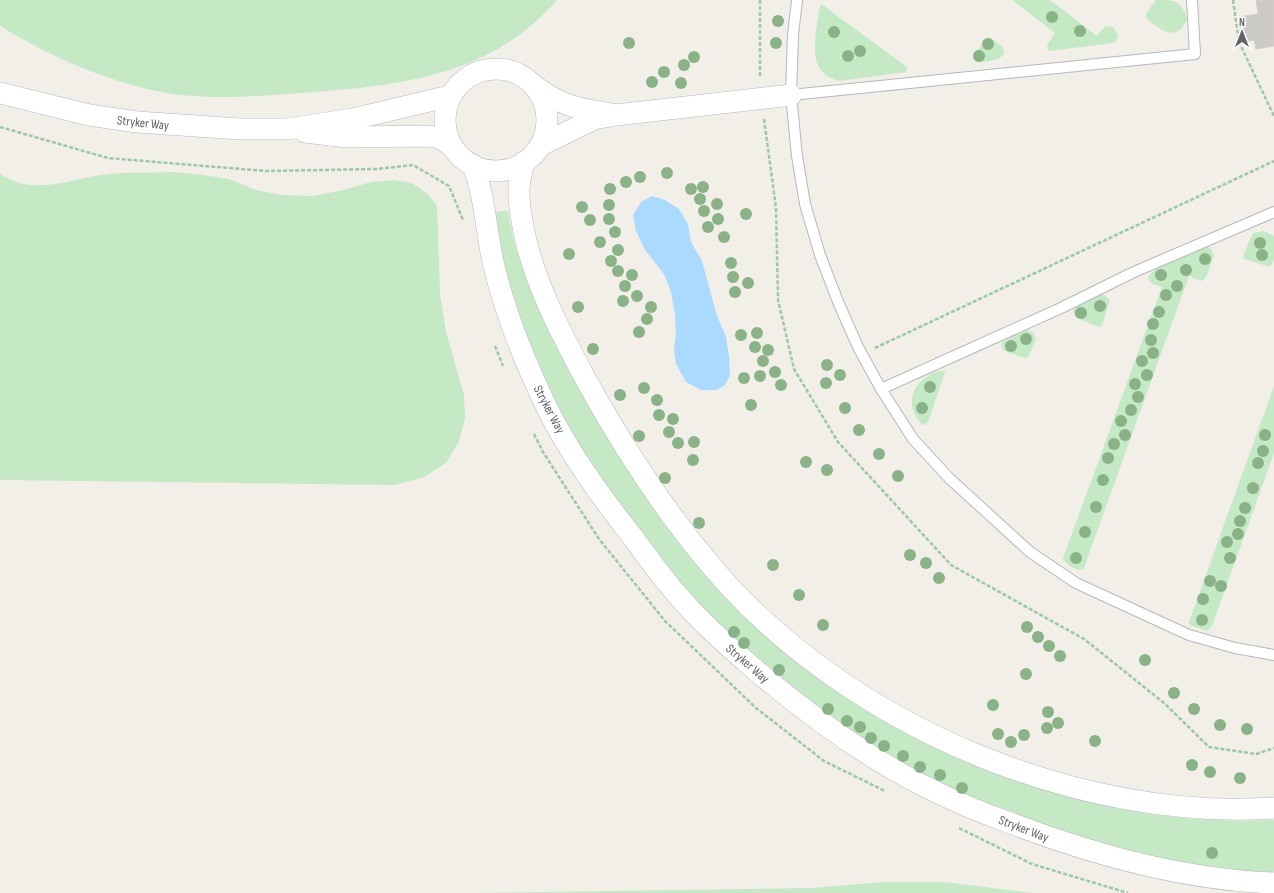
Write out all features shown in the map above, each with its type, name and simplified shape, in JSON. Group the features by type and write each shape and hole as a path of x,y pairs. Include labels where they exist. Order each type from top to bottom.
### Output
{"street":[{"name":"Stryker Way","path":"0,93 89,115 137,122 240,129 288,129 330,136 428,136 440,138 452,146 461,157 473,165 486,170 500,171 514,168 524,162 541,145 546,129 547,114 542,98 533,85 520,75 505,70 489,69 473,74 460,83 450,96 445,112 446,130 452,146"},
{"path":"533,85 552,98 577,109 616,115"},
{"path":"541,145 594,118 791,94"},
{"name":"Stryker Way","path":"288,129 353,118 450,96"},
{"path":"524,162 518,193 527,246 540,287 560,331 601,406 678,523 729,585 773,628 825,670 872,702 916,726 976,754 1037,778 1100,793 1158,804 1215,809 1274,808"},
{"name":"Stryker Way","path":"473,165 480,183 493,259 501,293 524,359 550,413 608,505 690,609 726,645 790,699 862,750 922,785 984,813 1053,839 1130,863 1189,874 1249,882 1274,883"}],"lane":[{"path":"798,0 793,35 791,94 796,156 805,204 820,255 839,304 862,354 881,389 913,439 950,479 1033,554 1076,583 1189,635 1235,648 1274,656"},
{"path":"791,94 1195,54 1192,0"},
{"path":"881,389 1054,311 1134,272 1274,212"}],"path":[{"path":"1233,0 1239,42 1274,116"},
{"path":"862,354 1274,161"}],"green space":[{"path":"0,0 557,0 530,26 502,46 471,62 439,73 406,81 336,90 242,97 204,97 166,93 127,84 89,71 53,55 0,26"},
{"path":"1012,0 1050,0 1097,36 1105,26 1113,27 1118,35 1116,41 1112,43 1051,51 1048,50 1047,45 1055,33"},
{"path":"1156,0 1176,2 1182,8 1187,19 1183,27 1173,33 1168,32 1162,30 1146,18 1146,14"},
{"path":"821,4 907,67 906,72 840,81 829,77 822,71 817,63 815,53 816,32"},
{"path":"989,37 1002,46 1004,53 996,60 978,62 973,59 973,55"},
{"path":"172,172 229,179 256,190 281,195 312,196 344,190 371,182 394,180 412,183 428,194 437,206 440,294 446,332 464,395 465,419 459,441 446,463 424,477 395,485 0,480 0,174 13,181 27,185 40,185 110,174"},
{"path":"508,211 513,237 521,263 540,312 603,427 628,469 641,490 684,550 700,569 756,626 819,678 886,722 959,759 1035,787 1113,808 1193,819 1274,820 1274,873 1211,867 1149,856 1087,840 1027,821 968,797 910,769 856,736 786,686 718,625 664,567 593,468 574,437 554,402 537,366 512,298 494,213"},
{"path":"1264,231 1274,236 1274,259 1270,267 1244,259 1243,256 1253,233"},
{"path":"1205,246 1211,248 1214,256 1206,277 1202,281 1189,276 1083,570 1074,568 1068,565 1063,558 1162,287 1151,283 1148,278 1165,263"},
{"path":"1100,295 1104,295 1110,300 1102,326 1098,327 1075,317 1073,311 1077,306"},
{"path":"1026,330 1033,332 1036,339 1028,357 1024,358 1003,350 1001,344 1004,341"},
{"path":"938,371 945,372 928,422 924,425 921,424 916,416 912,400 913,393 922,380"},
{"path":"1274,386 1274,453 1212,626 1207,631 1190,625 1189,622"},
{"path":"884,882 944,882 1033,893 476,893 812,888"}],"water":[{"path":"652,196 665,200 679,209 688,224 691,242 702,261 717,316 726,337 729,356 730,376 724,386 716,390 701,390 686,382 676,364 674,350 676,333 675,315 671,292 664,274 645,250 636,231 633,215 641,202"}],"building":[{"path":"1256,0 1274,0 1274,46 1256,49 1254,40 1242,42 1239,17 1258,14"}]}
